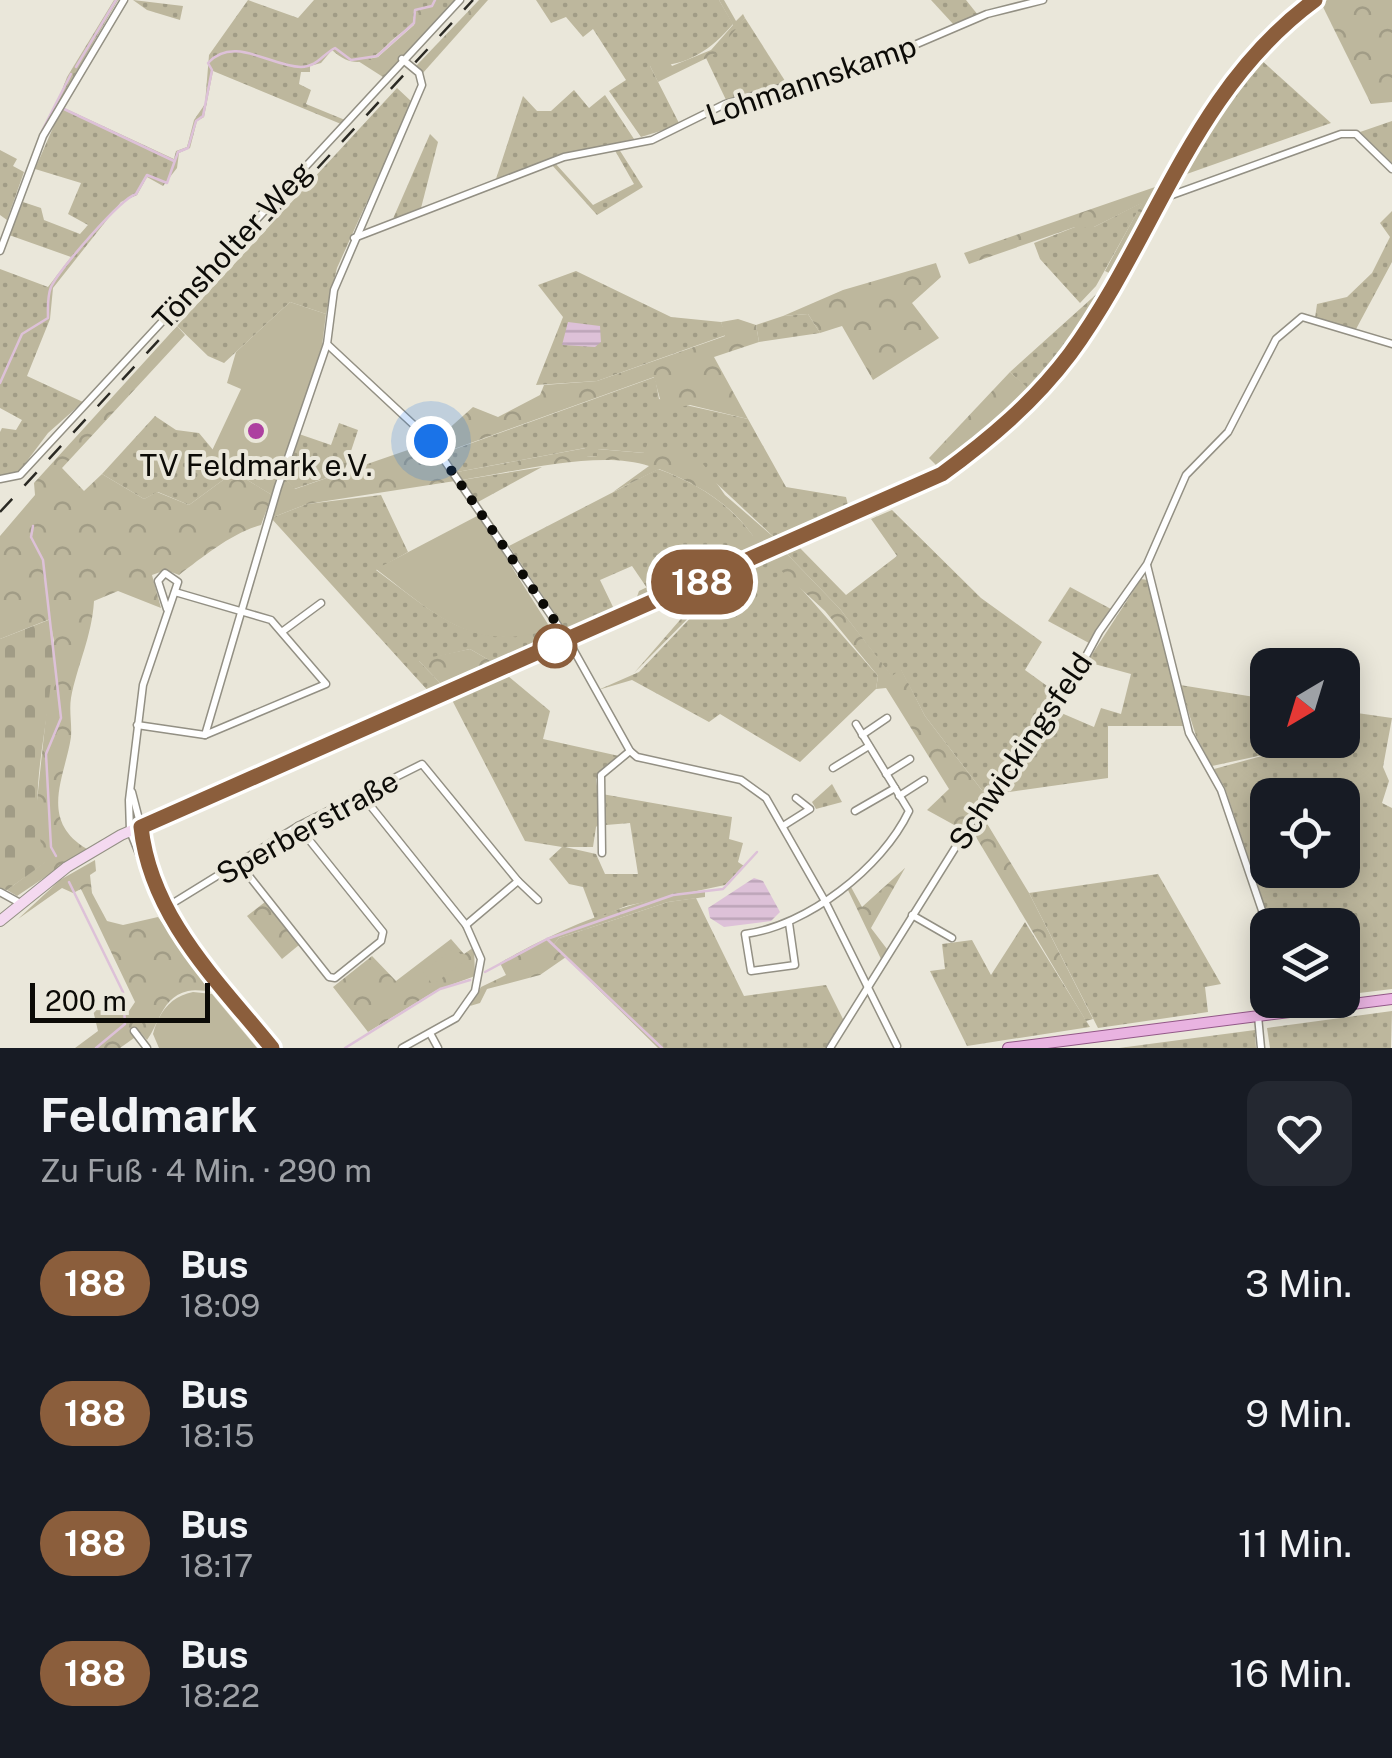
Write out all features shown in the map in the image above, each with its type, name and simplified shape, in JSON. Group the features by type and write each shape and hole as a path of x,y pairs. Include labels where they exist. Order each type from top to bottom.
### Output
{"main road":[{"path":"0,921 67,867 136,829 906,493 982,446 1043,388 1071,352 1221,92 1254,51 1315,0"},
{"path":"1360,1001 1392,999"},
{"path":"1008,1048 1250,1017"}],"street":[{"path":"0,251 44,136 124,0"},
{"name":"Tönsholter Weg","path":"0,479 20,474 460,0"},
{"name":"Lohmannskamp","path":"354,238 564,158 652,140 725,104 884,58 982,16 1044,0"},
{"path":"205,735 276,493 326,344 334,290 422,85 419,73 402,59"},
{"path":"1161,200 1341,134 1356,134 1392,169"},
{"name":"Schwickingsfeld","path":"830,1048 997,781 1062,699 1099,632 1146,564 1186,475 1228,432 1268,353 1286,328 1302,318 1392,344"},
{"path":"326,344 431,441 568,640 630,751 637,757 741,780 766,798 826,903 897,1046"},
{"path":"1146,564 1189,733 1221,790 1261,908"},
{"path":"167,609 158,581 165,573 178,582 143,686 132,792 136,829 165,908 192,951 272,1048"},
{"path":"137,726 205,735 323,688 326,680 283,631 260,615 174,592"},
{"path":"283,631 321,603"},
{"path":"862,735 887,718"},
{"path":"789,923 795,965 751,971 745,934 789,923 826,903 905,818 908,810 856,724"},
{"path":"833,768 868,746"},
{"path":"602,853 601,775 630,751"},
{"path":"886,774 910,758"},
{"name":"Sperberstraße","path":"165,908 298,826 422,764 538,900"},
{"path":"855,811 924,780"},
{"path":"361,794 466,925 482,960 475,991 456,1018 402,1048"},
{"path":"782,826 810,809 796,798"},
{"path":"238,862 330,977 335,978 381,941 383,932 298,826"},
{"path":"466,925 518,881"},
{"path":"0,892 20,904"},
{"path":"912,915 952,938"},
{"path":"1258,1018 1262,1048"},
{"path":"134,1032 147,1048"},
{"path":"431,1035 438,1048"}],"green space":[{"path":"114,0 118,0 55,109 67,77"},
{"path":"133,0 183,6 180,20 147,10"},
{"path":"248,0 298,18 314,0 457,0 445,13 432,7 421,8 411,24 368,60 355,62 332,50 321,63 310,66 310,72 301,72 299,84 311,90 306,104 345,120 341,124 213,71 204,117 197,121 190,148 179,153 177,168 163,186 147,177 137,195 121,202 53,288 50,319 27,376 83,402 48,433 18,473 0,477 0,432 2,428 16,430 22,420 0,408 0,269 48,287 71,257 9,235 23,202 41,208 44,220 80,234 88,225 68,214 81,183 35,169 62,107 174,159 176,151 187,147 194,120 205,104 209,55"},
{"path":"479,0 488,0 422,74 416,66"},
{"path":"536,0 719,0 733,24 697,55 675,64 650,66 680,125 641,137 609,91 626,80 593,29 583,37 566,17 551,23"},
{"path":"719,0 724,0 736,21 743,14 745,18 715,54 658,82 650,66 665,55 672,66 711,50 733,25"},
{"path":"931,0 966,0 978,15 954,25"},
{"path":"1327,0 1392,0 1392,102 1371,104 1322,5"},
{"path":"435,2 445,13 383,77 358,61 378,57 414,25 416,11"},
{"path":"745,18 787,84 727,102 706,58"},
{"path":"1259,58 1331,123 1184,175 1223,106"},
{"path":"397,88 412,102 337,268 326,314 290,302 224,363 208,356 177,326"},
{"path":"574,90 589,108 605,95 634,139 569,154 495,182 523,96 537,111 551,111"},
{"path":"1392,121 1392,163 1360,132"},
{"path":"430,134 438,142 420,212 392,221"},
{"path":"617,146 643,187 597,215 551,164 555,163 593,205 634,184 613,147"},
{"path":"0,150 17,159 13,166 24,172 7,220 0,215"},
{"path":"1158,186 1109,273 1105,271 1142,203 1094,227 1075,227 969,264 964,253"},
{"path":"1143,202 1096,286 1080,303 1040,259 1034,243 1075,227 1094,227"},
{"path":"1392,211 1392,262 1355,331 1315,318 1317,304 1347,297 1372,273 1390,237 1380,223"},
{"path":"936,263 941,277 912,303 939,338 873,380 842,326 820,333 808,314 783,316 843,290"},
{"path":"576,271 671,317 721,322 726,335 597,381 536,385 563,317 538,285"},
{"path":"1101,290 1077,338 1034,392 984,439 938,467 989,430 1028,389 1010,372"},
{"path":"290,302 326,314 322,346 272,495 209,457 241,389 227,383 236,352"},
{"path":"808,314 820,333 759,342 756,325 783,316"},
{"path":"738,319 756,325 759,342 714,357 748,419 690,405 663,410 654,377 443,453 436,440 473,407 498,417 540,395 544,385 597,381 725,336 721,322"},
{"path":"177,326 185,335 62,468 84,491 102,474 144,499 157,492 189,505 234,472 272,495 261,525 229,539 179,575 166,570 152,575 161,608 118,591 94,601 71,698 71,737 58,797 63,825 87,849 17,896 7,890 45,862 34,829 54,641 50,619 0,639 0,536 35,495 34,483"},
{"path":"1010,372 1029,389 989,430 938,467 929,458"},
{"path":"655,377 659,399 748,419 786,487 846,497 849,509 777,540 716,483 645,453 598,449 598,456 586,457 585,448 457,472 444,453"},
{"path":"155,416 176,430 199,433 214,451 210,457 234,472 189,505 158,492 144,499 102,474"},
{"path":"339,423 358,430 344,472 294,489 284,478 299,434 331,445"},
{"path":"648,442 701,461 725,495 777,540 634,605 639,591 753,536 734,513 711,495 659,469 613,492 649,466 629,461 582,461 462,480 457,472 586,448 587,457 597,456 597,449 644,453"},
{"path":"428,443 455,481 307,504 271,518 284,478 295,489"},
{"path":"542,467 478,502 462,480"},
{"path":"658,469 711,495 754,537 647,588 632,566 600,580 614,609 566,630 509,546"},
{"path":"381,495 408,552 376,570 439,616 479,633 502,636 556,627 561,634 494,663 470,649 419,661 442,685 430,693 271,518 307,504"},
{"path":"892,510 981,598 1042,642 1025,670 1061,696 984,793 925,716 901,670 892,677 840,609 787,554 783,568 878,676 876,689 800,762 720,714 709,722 632,680 598,690 639,672 717,590 715,583 800,548 846,595 897,556 871,519"},
{"path":"479,515 551,629 523,636 476,633 436,614 376,569"},
{"path":"787,554 840,609 892,676 901,669 925,716 984,793 977,807 1029,893 1093,1019 1086,1021 976,837 927,810 949,789 886,688 876,689 878,676 825,611 774,564"},
{"path":"1141,579 1148,580 1183,726 1108,726 1108,778 995,794 1059,712 1094,727 1101,708 1121,714 1131,674 1087,662"},
{"path":"711,587 714,592 634,673 705,591"},
{"path":"1070,587 1111,609 1089,643 1048,621"},
{"path":"51,619 51,680 37,803 46,862 7,890 0,889 0,639"},
{"path":"470,649 494,663 442,685 418,660"},
{"path":"508,676 550,711 543,739 619,756 596,779 602,821 596,827 593,847 565,847 596,854 605,874 638,874 630,823 606,825 602,794 732,817 729,839 743,843 738,862 744,866 725,885 626,906 595,919 583,887 569,884 549,859 562,847 525,841 452,700"},
{"path":"1180,685 1250,696 1250,758 1212,766 1196,736"},
{"path":"1360,713 1392,718 1383,767 1389,781 1382,803 1392,808 1392,989 1360,993 1360,908 1265,908 1259,888 1360,888 1360,778 1250,778 1250,862 1225,788 1214,769 1255,758 1360,758"},
{"path":"832,784 842,802 816,809 812,802"},
{"path":"95,860 96,871 90,875 92,893 107,921 123,925 158,917 212,990 179,994 167,1004 147,1040 141,1033 120,1048 75,1048 98,1031 93,1010 129,1011 135,1002 81,889 73,893 62,888 18,919 60,880"},
{"path":"905,868 871,928 887,949 881,959 848,890 851,887 862,907"},
{"path":"1158,874 1221,984 1205,987 1208,1012 1098,1028 1029,893"},
{"path":"705,891 705,897 668,902 559,938 553,945 566,957 540,975 487,989 480,1003 470,1006 481,987 506,975 500,963 549,937 625,907"},
{"path":"696,898 744,996 826,985 844,1021 827,1048 658,1048 553,945 559,938 668,902"},
{"path":"265,902 299,945 282,959 247,916"},
{"path":"1025,922 1090,1027 967,1046 930,971 945,969 942,944 972,940 991,975"},
{"path":"451,939 464,954 474,947 475,976 437,990 368,1032 333,987 372,956 396,981"},
{"path":"455,947 465,960 433,985 423,972"},
{"path":"193,992 212,994 257,1048 159,1048 153,1034 158,1019 178,997"},
{"path":"1392,1011 1391,1048 1270,1048 1267,1028"},
{"path":"1255,1030 1256,1048 1119,1048"}],"shaded area":[{"path":"568,322 600,326 601,342 595,347 562,345"},
{"path":"754,878 763,881 780,912 771,921 724,927 710,918 708,908"}],"waterway":[{"path":"76,67 116,0"},
{"path":"0,383 22,334 48,318 51,287 78,251 117,208 136,194 147,175 167,183 178,152 188,148 196,121 203,116 212,70 208,63 229,52 301,67 316,63 335,48 351,60 377,56 414,23 415,10 432,6 435,0"},
{"path":"42,131 71,74"},
{"path":"64,109 174,161"},
{"path":"33,526 31,537 43,560 61,718 46,754 51,847 56,856"},
{"path":"547,939 673,895 723,889 757,852"},
{"path":"69,882 123,992 125,1024 96,1048"},
{"path":"485,972 547,939 662,1048"},
{"path":"345,1048 440,989 470,980"}],"railway":[{"path":"0,512 473,0"}],"bus line":[{"name":"188","path":"272,1048 179,932 159,895 141,827 906,493 982,446 1043,388 1071,352 1221,92 1274,31 1315,0"}],"place":[{"name":"TV Feldmark e.V.","path":"256,431"}],"route":[{"path":"431,441 568,640 555,646"}]}
